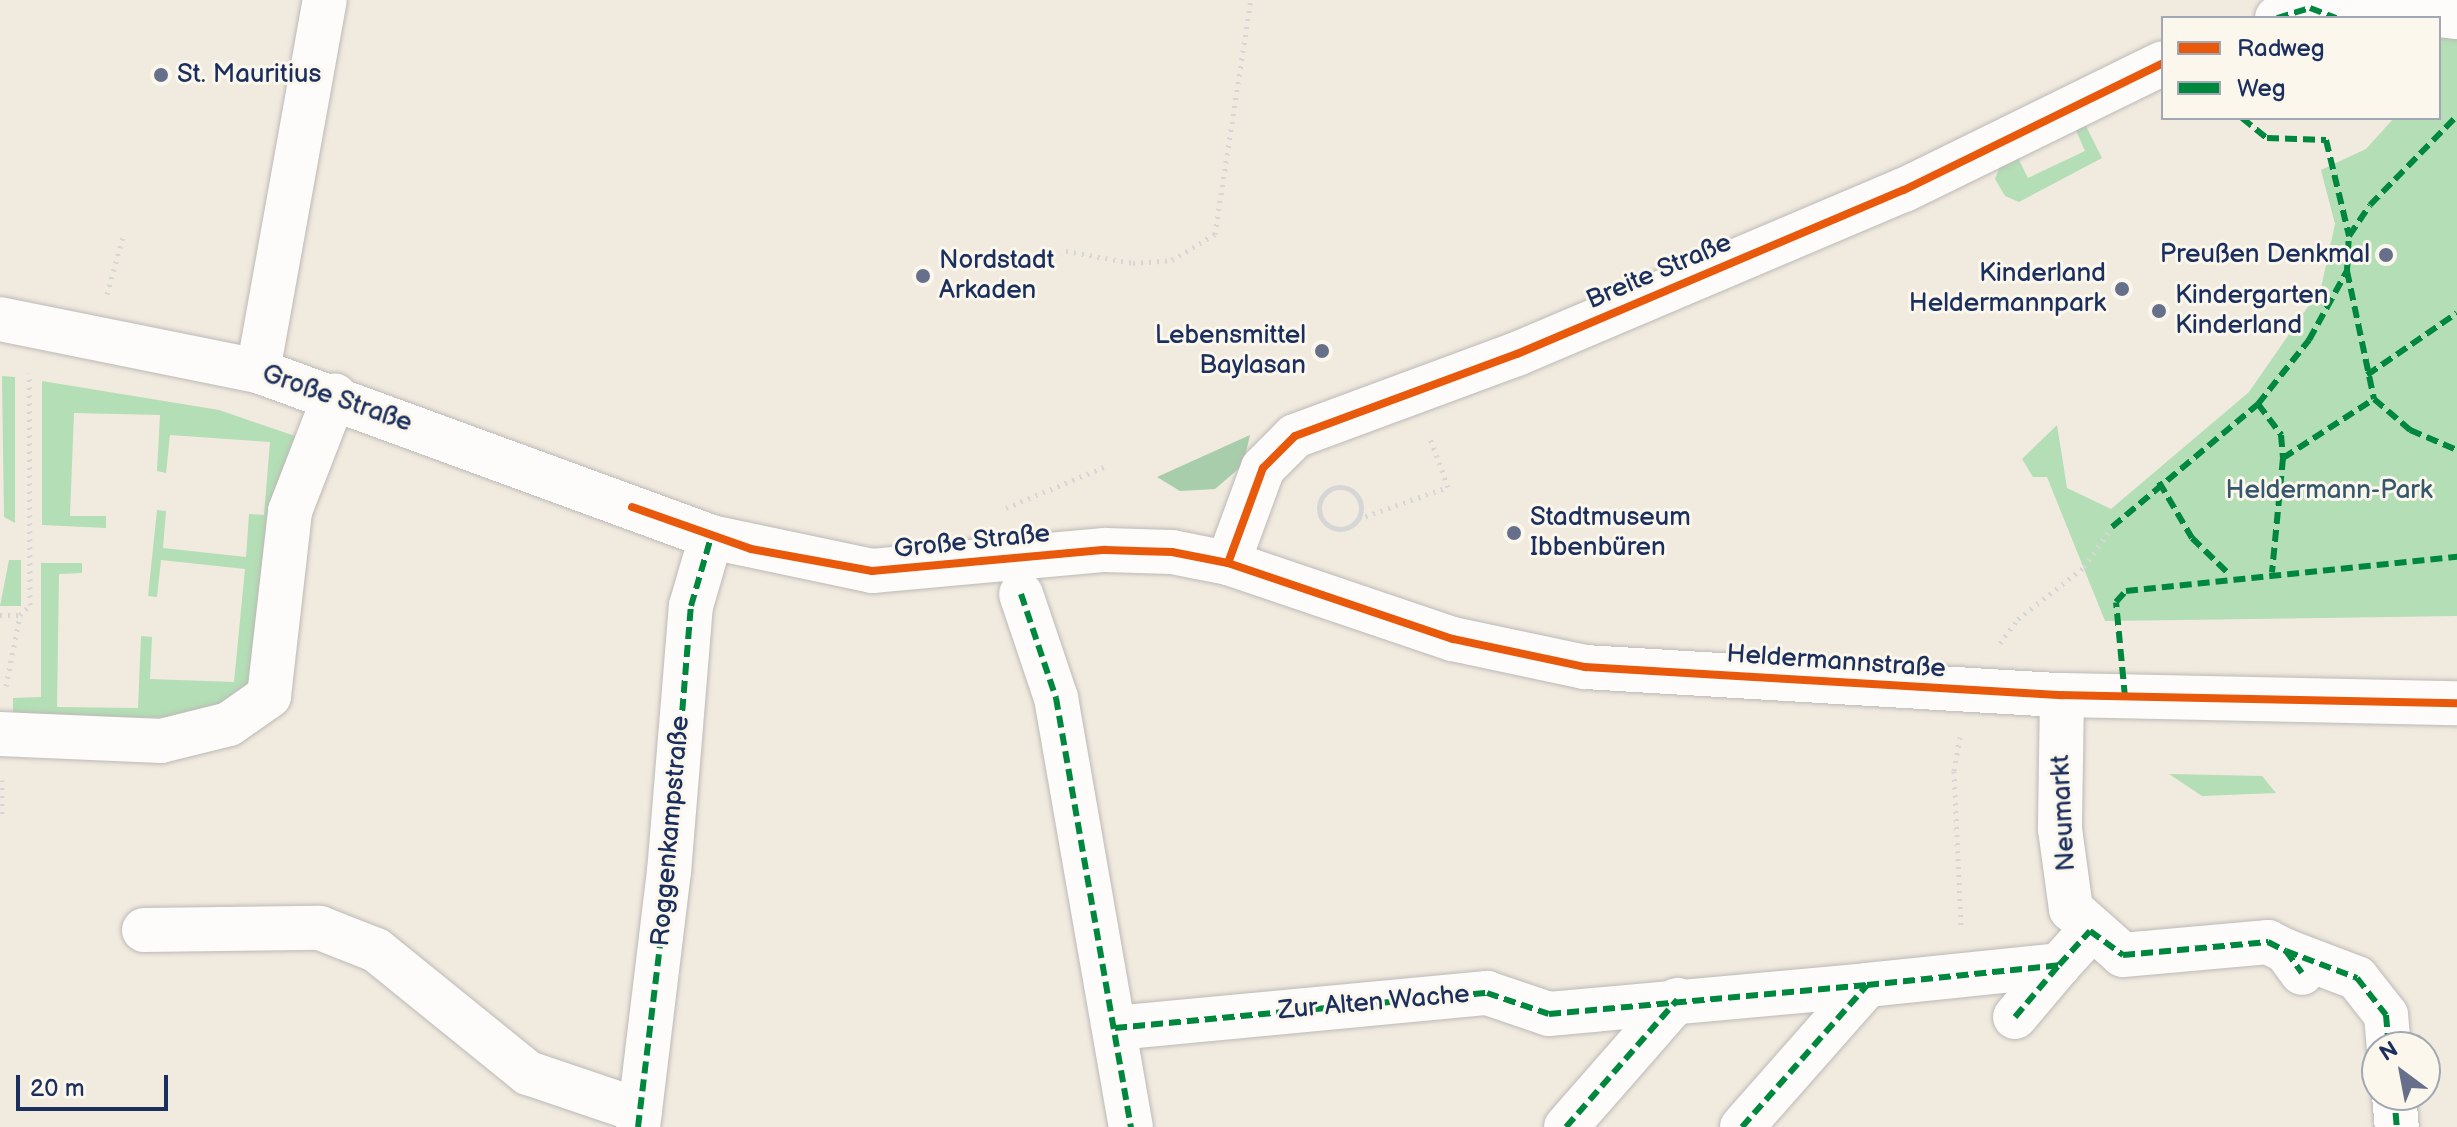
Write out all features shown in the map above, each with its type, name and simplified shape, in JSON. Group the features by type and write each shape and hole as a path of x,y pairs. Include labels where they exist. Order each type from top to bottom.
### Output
{"street":[{"path":"258,371 325,0"},
{"path":"2284,16 2310,8 2331,16"},
{"path":"2345,16 2380,8 2457,17"},
{"name":"Breite Straße","path":"1228,563 1263,468 1295,436 1412,393 1904,190 2161,64"},
{"name":"Große Straße","path":"0,319 258,371 335,395 711,537 872,571 1105,550 1228,563"},
{"path":"0,734 161,741 229,724 263,703 276,680 290,511 335,395"},
{"name":"Roggenkampstraße","path":"639,1119 691,606 711,537"},
{"name":"Heldermannstraße","path":"1228,563 1453,639 1585,667 2062,695 2457,703"},
{"path":"1021,594 1056,698 1131,1127"},
{"name":"Neumarkt","path":"2062,695 2060,829 2071,909 2090,931 2123,955 2268,942 2294,962 2357,978 2386,1015 2388,1031"},
{"path":"144,930 320,928 376,950 528,1073 639,1119"},
{"path":"2015,1017 2090,931"},
{"name":"Zur Alten Wache","path":"1115,1028 1487,993 1549,1014 2059,965"},
{"path":"1742,1127 1867,985"},
{"path":"1566,1127 1677,1000"}],"path":[{"path":"1066,251 1133,263 1172,260 1215,234 1251,0"},
{"path":"105,303 124,233"},
{"path":"2,816 0,734 20,615 30,605 29,363 42,365"},
{"path":"1358,519 1362,507 1352,490 1333,487 1322,496 1320,515 1328,526 1342,529 1358,519 1448,487 1412,393"},
{"path":"1005,509 1104,467"},
{"path":"1963,975 1954,771 1965,690 2018,619 2084,567 2112,527"},
{"path":"0,615 20,615"}],"green space":[{"name":"Heldermann-Park","path":"2441,30 2457,32 2457,616 2105,621 2047,477 2033,477 2022,459 2057,425 2067,488 2111,509 2249,392 2321,288 2335,224 2321,170 2366,149 2392,120 2441,120"},
{"path":"2085,124 2102,158 2019,202 2005,196 1995,179 2000,166 2017,156 2028,178 2085,151 2075,128"},
{"path":"2,376 15,377 15,523 4,517"},
{"path":"42,381 219,410 301,438 261,667 247,691 198,718 13,716 13,698 41,697 41,563 82,563 82,573 59,574 57,707 138,708 141,636 152,637 150,679 234,682 245,569 161,560 157,597 148,596 157,510 166,511 163,548 246,557 249,514 264,515 270,442 170,435 166,473 157,471 160,415 74,413 70,516 106,516 106,528 42,525"},
{"path":"1250,435 1243,465 1215,489 1180,491 1157,477"},
{"path":"9,560 21,560 21,606 0,606"},
{"path":"2169,774 2262,776 2276,793 2202,796"}],"marked path":[{"path":"2284,16 2310,8 2331,16"},
{"path":"2112,527 2258,404 2309,340 2347,271 2349,236 2370,205 2457,116"},
{"path":"2244,120 2267,138 2326,140 2349,236"},
{"path":"2347,271 2374,399 2410,430 2457,450"},
{"path":"2367,375 2457,313"},
{"path":"2283,458 2374,399"},
{"path":"2258,404 2281,435 2283,458 2272,572"},
{"path":"2159,482 2192,538 2231,576"},
{"path":"638,1127 669,872 691,606 711,537"},
{"path":"2125,697 2116,602 2126,591 2457,557"},
{"path":"1021,594 1056,698 1131,1127"},
{"path":"1115,1028 1487,993 1549,1014 1867,985 2059,965 2090,931 2123,955 2268,942 2286,951 2302,973"},
{"path":"2286,951 2357,978 2386,1015 2388,1031"},
{"path":"2015,1017 2059,965"},
{"path":"1742,1127 1867,985"},
{"path":"1566,1127 1677,1000"},
{"path":"2396,1111 2397,1127"}],"cycle path":[{"path":"1228,563 1263,468 1295,436 1517,354 1904,190 2161,64"},
{"path":"632,507 751,549 872,571 1105,550 1172,552 1228,563 1453,639 1585,667 2062,695 2457,703"}],"place":[{"name":"St. Mauritius","path":"161,75"},
{"name":"Preußen Denkmal","path":"2386,255"},
{"name":"Nordstadt Arkaden","path":"923,276"},
{"name":"Kinderland Heldermannpark","path":"2122,289"},
{"name":"Kindergarten Kinderland","path":"2159,311"},
{"name":"Lebensmittel Baylasan","path":"1322,351"},
{"name":"Stadtmuseum Ibbenbüren","path":"1514,533"}]}
